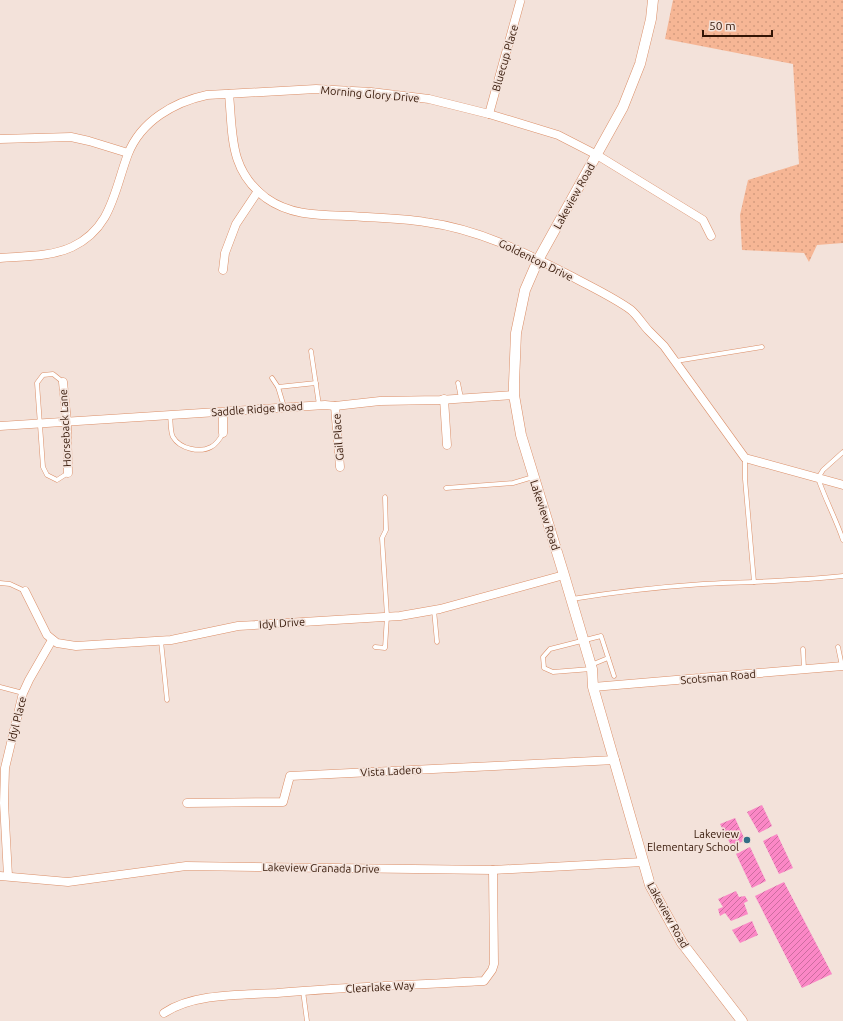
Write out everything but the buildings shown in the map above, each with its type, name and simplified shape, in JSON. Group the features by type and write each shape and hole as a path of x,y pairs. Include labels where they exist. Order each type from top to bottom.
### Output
{"street":[{"name":"Lakeview Road","path":"653,0 651,19 640,64 623,107 538,260 525,290 516,332 514,395 520,435 591,667 593,687 650,885 682,942 742,1021"},
{"name":"Bluecup Place","path":"489,114 520,2"},
{"name":"Morning Glory Drive","path":"0,258 54,253 72,246 88,236 100,224 110,209 128,153 134,143 148,125 176,105 197,97 218,94 316,89 371,92 429,99 489,114 558,135 597,155 703,220 711,236"},
{"name":"Goldentop Drive","path":"229,94 234,153 244,174 258,191 275,204 294,212 304,214 402,219 427,222 476,233 499,241 598,290 632,311 664,346 745,458"},
{"path":"0,139 71,137 128,153"},
{"path":"223,270 225,253 236,224 258,191"},
{"name":"Horseback Lane","path":"63,382 67,422 68,473"},
{"name":"Saddle Ridge Road","path":"0,426 284,407 319,405 335,406 380,401 514,395"},
{"path":"444,399 447,445"},
{"name":"Gail Place","path":"335,406 340,467"},
{"path":"223,412 223,433"},
{"path":"745,458 843,485"},
{"name":"Idyl Drive","path":"52,640 63,644 76,646 161,641 238,626 387,616 434,610 564,575"},
{"path":"25,591 43,629 52,640"},
{"name":"Idyl Place","path":"4,876 5,768 23,693 52,640"},
{"name":"Scotsman Road","path":"593,687 842,667"},
{"name":"Vista Ladero","path":"187,803 283,802 290,776 615,760"},
{"name":"Lakeview Granada Drive","path":"4,876 68,882 186,866 493,870 643,862"},
{"name":"Clearlake Way","path":"164,1014 180,1005 205,998 484,981 492,970 494,964 493,870"}],"lane":[{"path":"676,361 762,347"},
{"path":"311,352 319,405"},
{"path":"63,382 53,374 43,375 37,383 43,467 47,475 57,480 68,473"},
{"path":"272,378 278,387 284,407"},
{"path":"278,387 316,383"},
{"path":"458,383 461,398"},
{"path":"170,415 173,437 181,445 189,448 196,450 210,448 219,441 223,433"},
{"path":"843,452 823,470 818,478 822,492 838,524 843,540"},
{"path":"745,458 745,479 754,582"},
{"path":"446,488 512,483 533,477"},
{"path":"375,648 385,648 387,616 382,538 386,530 385,497"},
{"path":"571,599 608,593 701,584 801,580 843,576"},
{"path":"0,583 10,584 25,591"},
{"path":"434,610 437,642"},
{"path":"608,658 591,667 553,672 544,668 543,657 550,648 601,636 614,676"},
{"path":"161,641 167,700"},
{"path":"838,647 842,667"},
{"path":"803,649 804,670"},
{"path":"0,688 23,693"},
{"path":"303,991 307,1021"}],"shaded area":[{"path":"673,0 843,0 843,243 817,245 809,262 804,253 742,250 740,215 748,180 799,164 793,64 665,39"}],"place":[{"name":"Lakeview Elementary School","path":"747,840"}]}
